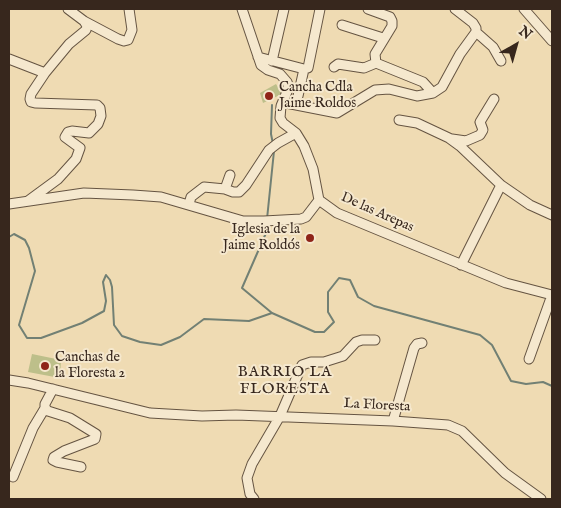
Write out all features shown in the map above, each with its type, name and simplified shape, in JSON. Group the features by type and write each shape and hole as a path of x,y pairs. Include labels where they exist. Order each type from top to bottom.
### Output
{"street":[{"path":"68,9 84,21 124,41 128,40 132,30 129,9"},
{"path":"242,9 261,65 268,70 280,74 289,87 280,106"},
{"path":"272,61 284,9"},
{"path":"298,96 304,69 308,68 320,9"},
{"path":"368,9 390,17 392,21 392,26 375,54 376,62"},
{"path":"455,9 473,23 476,32 492,46 501,61"},
{"path":"524,9 552,41"},
{"path":"28,201 48,188 76,159 80,148 66,140 64,137 66,134 72,131 88,133 98,124 101,112 97,105 40,104 31,102 31,94 46,73 69,44 86,30 87,26 84,21"},
{"path":"342,25 383,38"},
{"path":"280,106 286,103 336,113 374,90 389,89 417,96 433,93 442,87 460,54 476,32"},
{"path":"258,57 304,69"},
{"path":"9,59 46,73"},
{"path":"334,67 338,64 343,64 364,68 376,62 423,82 433,93"},
{"path":"449,138 466,141 480,135 483,130 480,122 494,99"},
{"name":"De las Arepas","path":"280,106 280,118 283,123 296,133 304,146 313,169 319,200 336,213 506,283 552,295"},
{"path":"399,120 417,124 449,138 460,146 500,185 530,205 552,215"},
{"path":"189,204 191,197 204,187 225,189 233,192 242,189 269,150 296,133"},
{"path":"225,189 230,175"},
{"path":"461,265 500,185"},
{"path":"9,204 73,194 100,193 161,197 243,220 267,221 301,219 310,212 319,200"},
{"path":"529,358 552,295"},
{"path":"254,499 250,494 247,478 252,464 280,416 302,366 310,362 324,362 342,356 356,342 375,340"},
{"path":"393,420 414,348 417,344 422,343"},
{"name":"La Floresta","path":"9,380 150,413 202,416 236,415 393,420 448,425 462,431 505,473 541,499"},
{"path":"13,477 33,428 45,408 45,404 53,389"},
{"path":"45,408 48,411 70,418 96,434 95,439 54,457 54,460 57,462 81,467"}],"green space":[{"name":"Cancha Cdla Jaime Roldos","path":"276,84 282,94 263,103 260,93"},
{"name":"Canchas de la Floresta 2","path":"32,354 61,360 60,378 28,372"}],"waterway":[{"path":"272,105 271,134 273,144"},
{"path":"267,219 274,151"},
{"path":"267,223 266,233 242,288 272,313 315,332 324,332 334,322 328,312 328,292 339,278 350,280 358,297 374,306 480,335 492,345 511,381 526,384 543,382 552,386"},
{"path":"9,237 14,234 25,240 35,271 19,325 27,338 41,338 82,323 104,311 106,301 103,282 106,275 112,287 114,325 122,336 140,342 161,345 180,337 204,319 249,321 272,313"}],"place":[{"name":"Cancha Cdla Jaime Roldos","path":"269,96"},
{"name":"Iglesia de la Jaime Roldós","path":"310,238"},
{"name":"Canchas de la Floresta 2","path":"45,366"}],"district":[{"name":"BARRIO LA FLORESTA","path":"285,382"}]}
